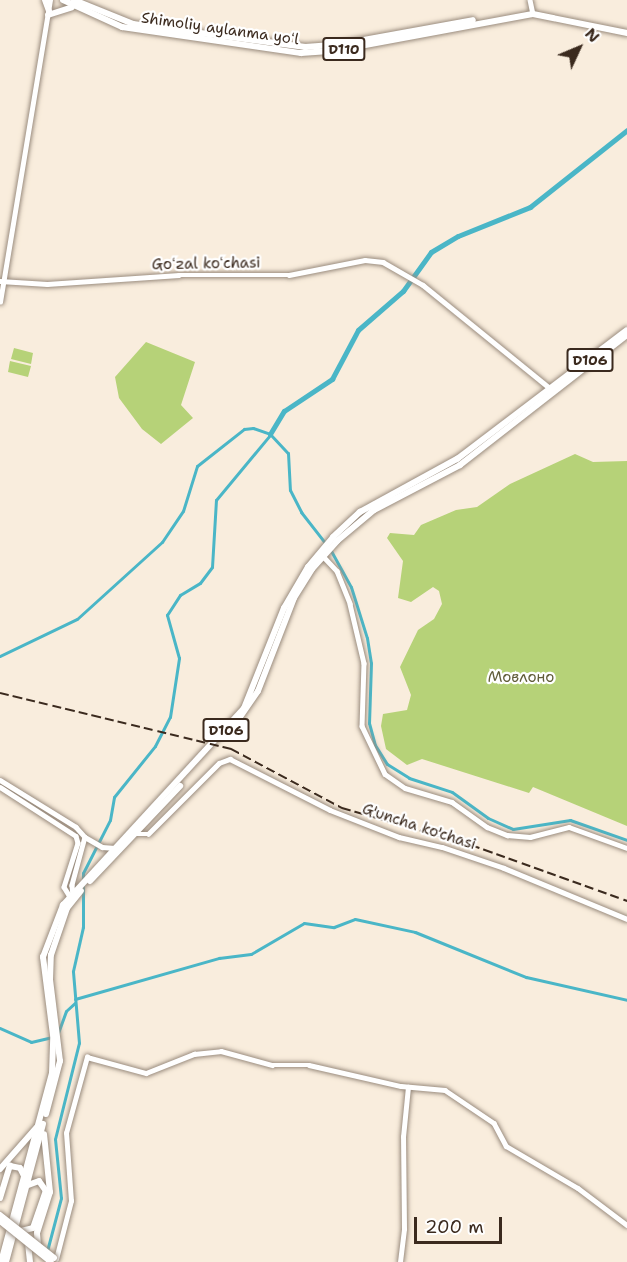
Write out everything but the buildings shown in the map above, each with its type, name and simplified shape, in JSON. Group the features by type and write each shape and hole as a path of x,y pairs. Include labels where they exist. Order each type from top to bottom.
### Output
{"main road":[{"path":"45,0 48,13 74,3"},
{"name":"Shimoliy aylanma yoʻl","path":"63,0 120,21 266,46 327,46 533,12 627,31"},
{"name":"D106","path":"554,391 627,330"},
{"name":"D106","path":"56,1038 43,957 63,905 132,833 244,708 284,608 321,553 360,512 446,466 554,391 627,335"},
{"name":"D106","path":"88,880 115,848 132,833"},
{"name":"D106","path":"6,1262 52,1073 56,1038 50,980 51,955 74,895"},
{"path":"0,1169 27,1140 43,1117"},
{"path":"38,1245 37,1233 50,1192 43,1117"},
{"path":"0,1198 10,1166 20,1168 26,1182 39,1181 46,1191 33,1228 21,1231"},
{"name":"D106","path":"1,1262 26,1182"},
{"path":"0,1209 2,1220 27,1243 55,1260"},
{"path":"2,1220 21,1231 55,1260"},
{"path":"27,1243 30,1262"}],"street":[{"path":"0,302 50,0"},
{"path":"530,0 533,12"},
{"name":"Goʻzal koʻchasi","path":"2,281 47,284 179,275 289,274 365,260 383,262 406,272 554,391"},
{"path":"321,553 337,571 350,603 364,663 362,726 385,774 405,788 452,802 487,827 507,835 530,837 569,827 627,848"},
{"name":"G'uncha ko'chasi","path":"132,833 148,834 219,763 230,759 330,810 399,837 459,852 627,919"},
{"path":"0,780 76,827 93,842 102,847 115,848"},
{"path":"0,787 76,836 78,843 64,887 63,905"},
{"path":"64,887 74,895 85,837"},
{"path":"55,1260 71,1201 66,1133 87,1057 146,1073 194,1054 221,1051 272,1065 309,1065 408,1087 451,1093 494,1123 506,1146 578,1188 627,1225"},
{"path":"400,1262 404,1229 403,1137 408,1087"}],"green space":[{"path":"146,342 195,362 181,405 193,418 161,444 142,429 119,398 115,377"},
{"path":"14,348 33,353 31,364 11,359"},
{"path":"10,361 31,366 28,377 8,372"},
{"name":"Мовлоно","path":"575,454 593,462 627,461 627,826 533,787 529,793 422,759 407,765 386,749 381,726 383,714 407,710 411,695 400,667 418,630 434,619 442,604 439,591 433,587 411,602 398,598 403,561 387,538 390,533 414,535 421,525 456,510 477,507 510,484"}],"waterway":[{"path":"270,434 284,411 332,379 358,330 403,291 431,252 458,236 530,207 627,130"},
{"path":"0,656 77,619 162,542 183,511 197,466 244,429 253,428 270,434 288,453 290,490 301,512 326,544"},
{"path":"47,1251 61,1198 55,1139 79,1043 73,971 83,927 83,873 110,820 114,797 155,746 170,717 179,658 167,615 180,595 200,583 212,567 216,500 270,435"},
{"path":"330,549 351,587 367,638 371,663 369,723 375,745 387,764 409,778 452,792 488,818 513,829 570,820 627,840"},
{"path":"75,999 219,958 251,954 304,923 334,927 355,919 415,932 526,977 627,1000"},
{"path":"58,1033 66,1011 75,1003"},
{"path":"0,1028 31,1042 53,1037"}],"railway":[{"path":"0,693 231,749 342,808 471,845 627,901"}]}
